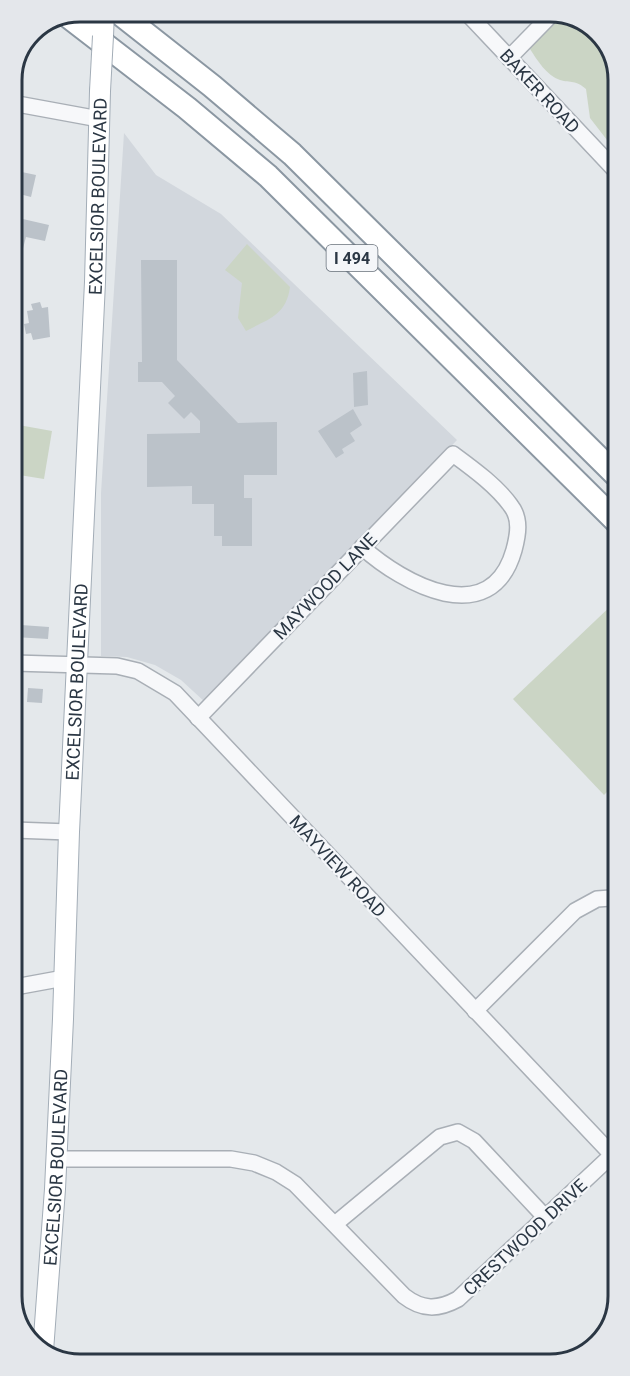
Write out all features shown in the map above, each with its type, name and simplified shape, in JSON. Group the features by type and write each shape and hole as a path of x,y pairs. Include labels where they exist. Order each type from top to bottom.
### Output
{"highway":[{"name":"I 494","path":"131,22 212,86 292,154 608,467"},
{"name":"I 494","path":"76,23 268,176 608,513"}],"main road":[{"name":"EXCELSIOR BOULEVARD","path":"44,1340 56,1159 93,329 103,22"}],"street":[{"name":"BAKER ROAD","path":"476,23 608,163"},
{"path":"509,58 543,23"},
{"path":"23,105 99,119"},
{"name":"MAYWOOD LANE","path":"198,718 362,547 453,454 511,506 518,528 513,553 499,578 491,587 473,594 453,596 442,594 377,560 362,547"},
{"name":"MAYVIEW ROAD","path":"23,663 117,666 138,671 176,693 608,1150"},
{"path":"22,830 69,832"},
{"path":"475,1011 575,911 597,899 608,898"},
{"path":"22,986 64,978"},
{"path":"335,1224 440,1137 458,1132 474,1141 545,1217"},
{"name":"CRESTWOOD DRIVE","path":"56,1159 208,1158 254,1163 276,1172 295,1184 404,1296 424,1308 437,1308 458,1299 545,1217 608,1163"}],"shaded area":[{"path":"124,133 156,175 221,214 457,440 206,703 181,680 155,665 127,657 101,656 101,493"}],"green space":[{"path":"544,23 571,27 585,35 598,48 608,81 608,141 590,118 586,89 576,83 555,78 543,67 530,49 536,31"},
{"path":"247,244 290,287 288,297 280,311 246,331 238,318 242,283 225,270"},
{"path":"23,426 52,431 44,479 23,476"},
{"path":"608,609 608,791 604,795 513,699"}],"building":[{"path":"23,172 36,175 31,197 23,195"},
{"path":"23,219 49,225 45,241 26,237 23,249"},
{"path":"141,260 177,260 177,360 238,423 277,422 277,475 244,475 244,498 252,498 252,546 222,546 222,536 214,536 214,504 192,504 192,486 147,487 147,434 200,433 200,421 191,412 184,419 168,403 175,396 162,382 138,382 138,362 142,362"},
{"path":"40,302 42,308 48,307 50,337 33,340 31,333 26,334 24,324 29,323 27,311 33,310 31,304"},
{"path":"367,371 368,405 354,407 353,373"},
{"path":"353,409 362,425 350,433 355,441 342,449 344,453 336,458 318,431"},
{"path":"23,625 49,627 48,639 23,638"},
{"path":"28,688 43,689 42,703 27,702"}]}
